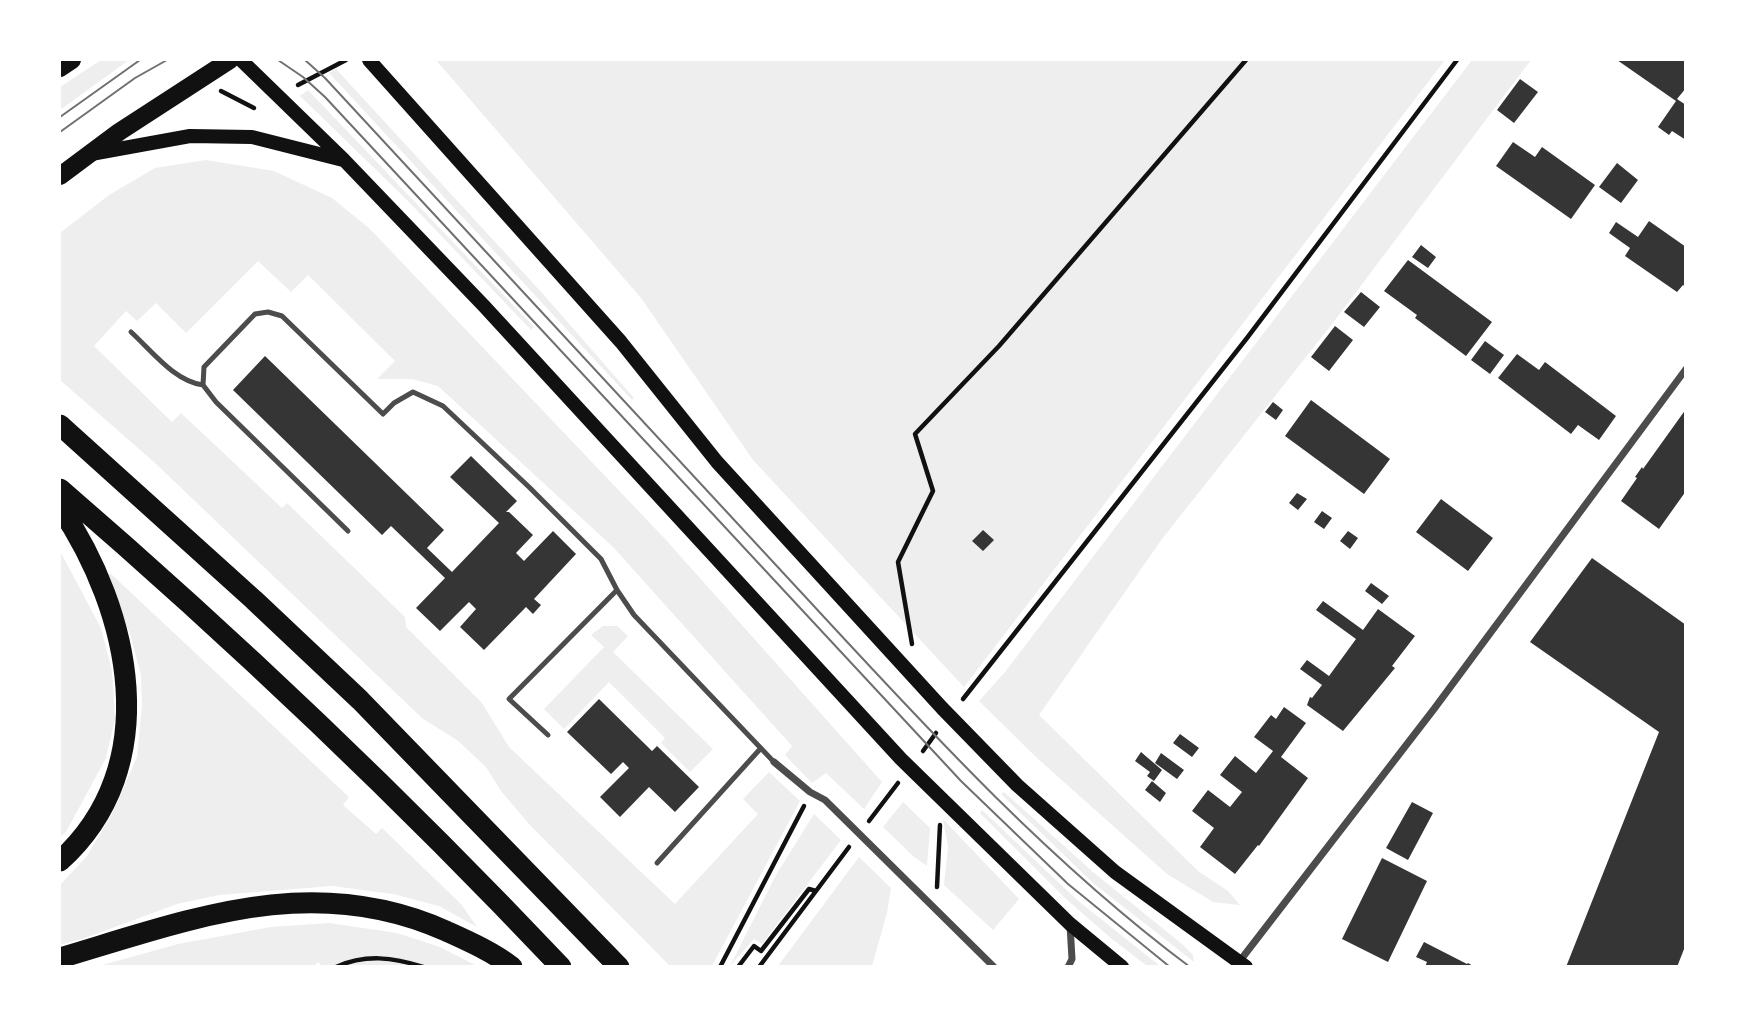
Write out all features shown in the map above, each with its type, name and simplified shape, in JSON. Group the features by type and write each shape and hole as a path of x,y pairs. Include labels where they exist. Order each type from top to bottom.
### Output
{"highway":[{"path":"60,425 254,600 359,700 618,967"},
{"path":"60,489 269,676 453,855 561,967"},
{"path":"60,507 83,545 102,585 125,670 128,717 120,761 105,806 78,845 60,861"},
{"path":"60,958 201,916 265,905 329,902 373,906 415,917 459,937 512,967"}],"main road":[{"path":"60,68 72,60"},
{"path":"60,176 119,132 230,60"},
{"path":"241,60 344,160 484,306 901,759 1070,924 1122,967"},
{"path":"369,60 621,342 718,462 899,662 1017,785 1115,872 1240,965"},
{"path":"90,154 190,136 252,137 344,160"}],"street":[{"path":"1240,965 1434,709 1685,369"},
{"path":"774,762 810,792 825,800 994,967"},
{"path":"1068,967 1072,959 1070,924"}],"lane":[{"path":"348,531 216,402 203,385 204,367 255,314 268,312 282,316 383,414 394,402 413,392 443,406 529,486 601,559 634,615 774,762"},
{"path":"131,332 175,373 190,383 203,385"},
{"path":"548,735 509,699 617,590"},
{"path":"657,863 761,748"}],"path":[{"path":"899,662 912,643 898,562 933,491 915,434 999,346 1246,60"},
{"path":"960,703 1247,338 1457,60"},
{"path":"921,754 944,723"},
{"path":"889,794 905,774"},
{"path":"720,967 799,819 810,792"},
{"path":"936,908 942,800"},
{"path":"738,967 754,946 761,951 809,889 816,891 759,967"},
{"path":"336,967 368,957 399,959 423,967"}],"shaded area":[{"path":"101,60 129,60 60,110 60,87"},
{"path":"436,60 1445,60 964,687 753,460 641,298"},
{"path":"1472,60 1531,60 1332,324 1162,539 1039,715 1198,871 1228,891 1240,905 1213,902 1167,874 1037,758 979,701 1005,672"},
{"path":"336,69 543,294 634,398 632,400 329,73"},
{"path":"308,90 534,327 531,330 408,201 300,96"},
{"path":"206,160 274,171 332,198 370,229 666,540 882,782 864,809 826,773 812,783 785,755 792,746 613,547 438,386 412,379 377,379 395,361 308,275 291,292 258,261 186,333 156,303 137,321 126,311 94,346 172,422 181,413 282,508 287,503 405,617 406,627 482,703 509,747 675,904 758,814 743,799 769,772 800,801 712,966 670,966 529,824 501,791 486,767 457,740 423,719 154,462 60,380 60,233 109,195 155,168"},
{"path":"60,551 101,628 112,671 115,719 106,758 66,832 60,837"},
{"path":"110,573 349,797 343,805 376,834 382,828 461,904 477,927 439,906 393,894 332,886 219,895 177,904 60,945 60,885 87,856 113,812 137,757 142,705 141,675 130,634 105,577"},
{"path":"603,626 617,626 628,636 613,652 713,749 690,772 661,743 665,738 609,682 564,729 544,709 604,647 591,635"},
{"path":"1004,792 1093,872 1182,944 1193,955 1194,962 1093,883 1001,794"},
{"path":"903,802 930,828 927,866 883,827"},
{"path":"982,810 1077,900 1160,966 1147,966 1066,899 980,813"},
{"path":"814,814 841,840 762,944 754,939 730,966 776,875"},
{"path":"943,819 1019,899 993,930 944,885 948,847"},
{"path":"859,857 891,888 872,966 778,966"},
{"path":"329,923 397,933 440,947 477,966 323,967 318,962 313,967 95,967 178,944 271,927"}],"building":[{"path":"1617,60 1686,60 1686,88 1677,99 1686,105 1686,140 1672,131 1669,135 1658,127 1676,101"},
{"path":"1520,79 1538,92 1514,123 1497,110"},
{"path":"1513,142 1535,157 1542,147 1595,185 1571,219 1496,166"},
{"path":"1617,163 1638,180 1621,203 1599,187"},
{"path":"1649,221 1686,247 1686,287 1683,285 1677,292 1625,256 1630,248 1609,233 1616,222 1638,237"},
{"path":"1421,245 1436,257 1428,268 1412,257"},
{"path":"1408,260 1492,322 1466,356 1384,291"},
{"path":"1361,292 1380,307 1364,327 1344,312"},
{"path":"1335,326 1353,340 1329,371 1311,357"},
{"path":"1485,341 1504,355 1490,374 1471,360"},
{"path":"1517,354 1539,370 1545,362 1616,416 1599,440 1578,425 1571,434 1498,378"},
{"path":"265,356 444,530 427,548 452,572 499,523 450,477 471,456 517,501 506,512 533,535 516,553 524,561 553,531 576,554 534,599 541,605 533,614 526,607 484,650 460,627 476,609 469,602 440,631 416,608 445,578 391,526 382,535 233,390"},
{"path":"1311,400 1390,459 1364,494 1285,436"},
{"path":"1273,402 1283,410 1276,420 1265,412"},
{"path":"1686,409 1686,491 1659,529 1621,501 1642,467 1643,469"},
{"path":"1297,493 1307,499 1298,510 1289,503"},
{"path":"1441,499 1493,538 1468,571 1416,532"},
{"path":"1322,511 1332,518 1324,529 1314,522"},
{"path":"983,530 994,540 983,551 972,541"},
{"path":"1348,531 1358,538 1350,549 1340,541"},
{"path":"1592,558 1686,625 1686,944 1677,967 1566,967 1659,732 1530,642"},
{"path":"1371,583 1389,596 1382,604 1365,591"},
{"path":"1323,601 1363,630 1378,609 1415,636 1392,666 1395,668 1343,731 1307,705 1310,697 1312,698 1322,685 1300,669 1307,660 1329,676 1356,639 1316,610"},
{"path":"599,699 652,751 657,746 699,787 675,812 649,787 620,817 600,797 629,768 623,762 611,774 567,732"},
{"path":"1284,707 1306,723 1281,757 1308,778 1259,846 1235,874 1200,847 1214,828 1192,811 1208,790 1230,807 1242,792 1220,775 1235,756 1256,773 1273,751 1254,737 1271,715 1276,719"},
{"path":"1180,734 1199,748 1192,757 1173,743"},
{"path":"1141,752 1162,770 1154,781 1147,776 1150,772 1135,761"},
{"path":"1161,753 1184,770 1177,779 1155,763"},
{"path":"1152,781 1166,793 1160,802 1145,790"},
{"path":"1412,802 1433,813 1408,860 1386,848"},
{"path":"1382,858 1427,881 1388,962 1342,939"},
{"path":"1424,942 1475,967 1425,967 1427,962 1416,957"}],"tram line":[{"path":"60,117 140,60"},
{"path":"60,132 135,78 167,60"},
{"path":"278,60 303,77 325,97 961,781 1068,884 1170,967"},
{"path":"305,60 325,78 931,731 1081,878 1190,967"}]}
